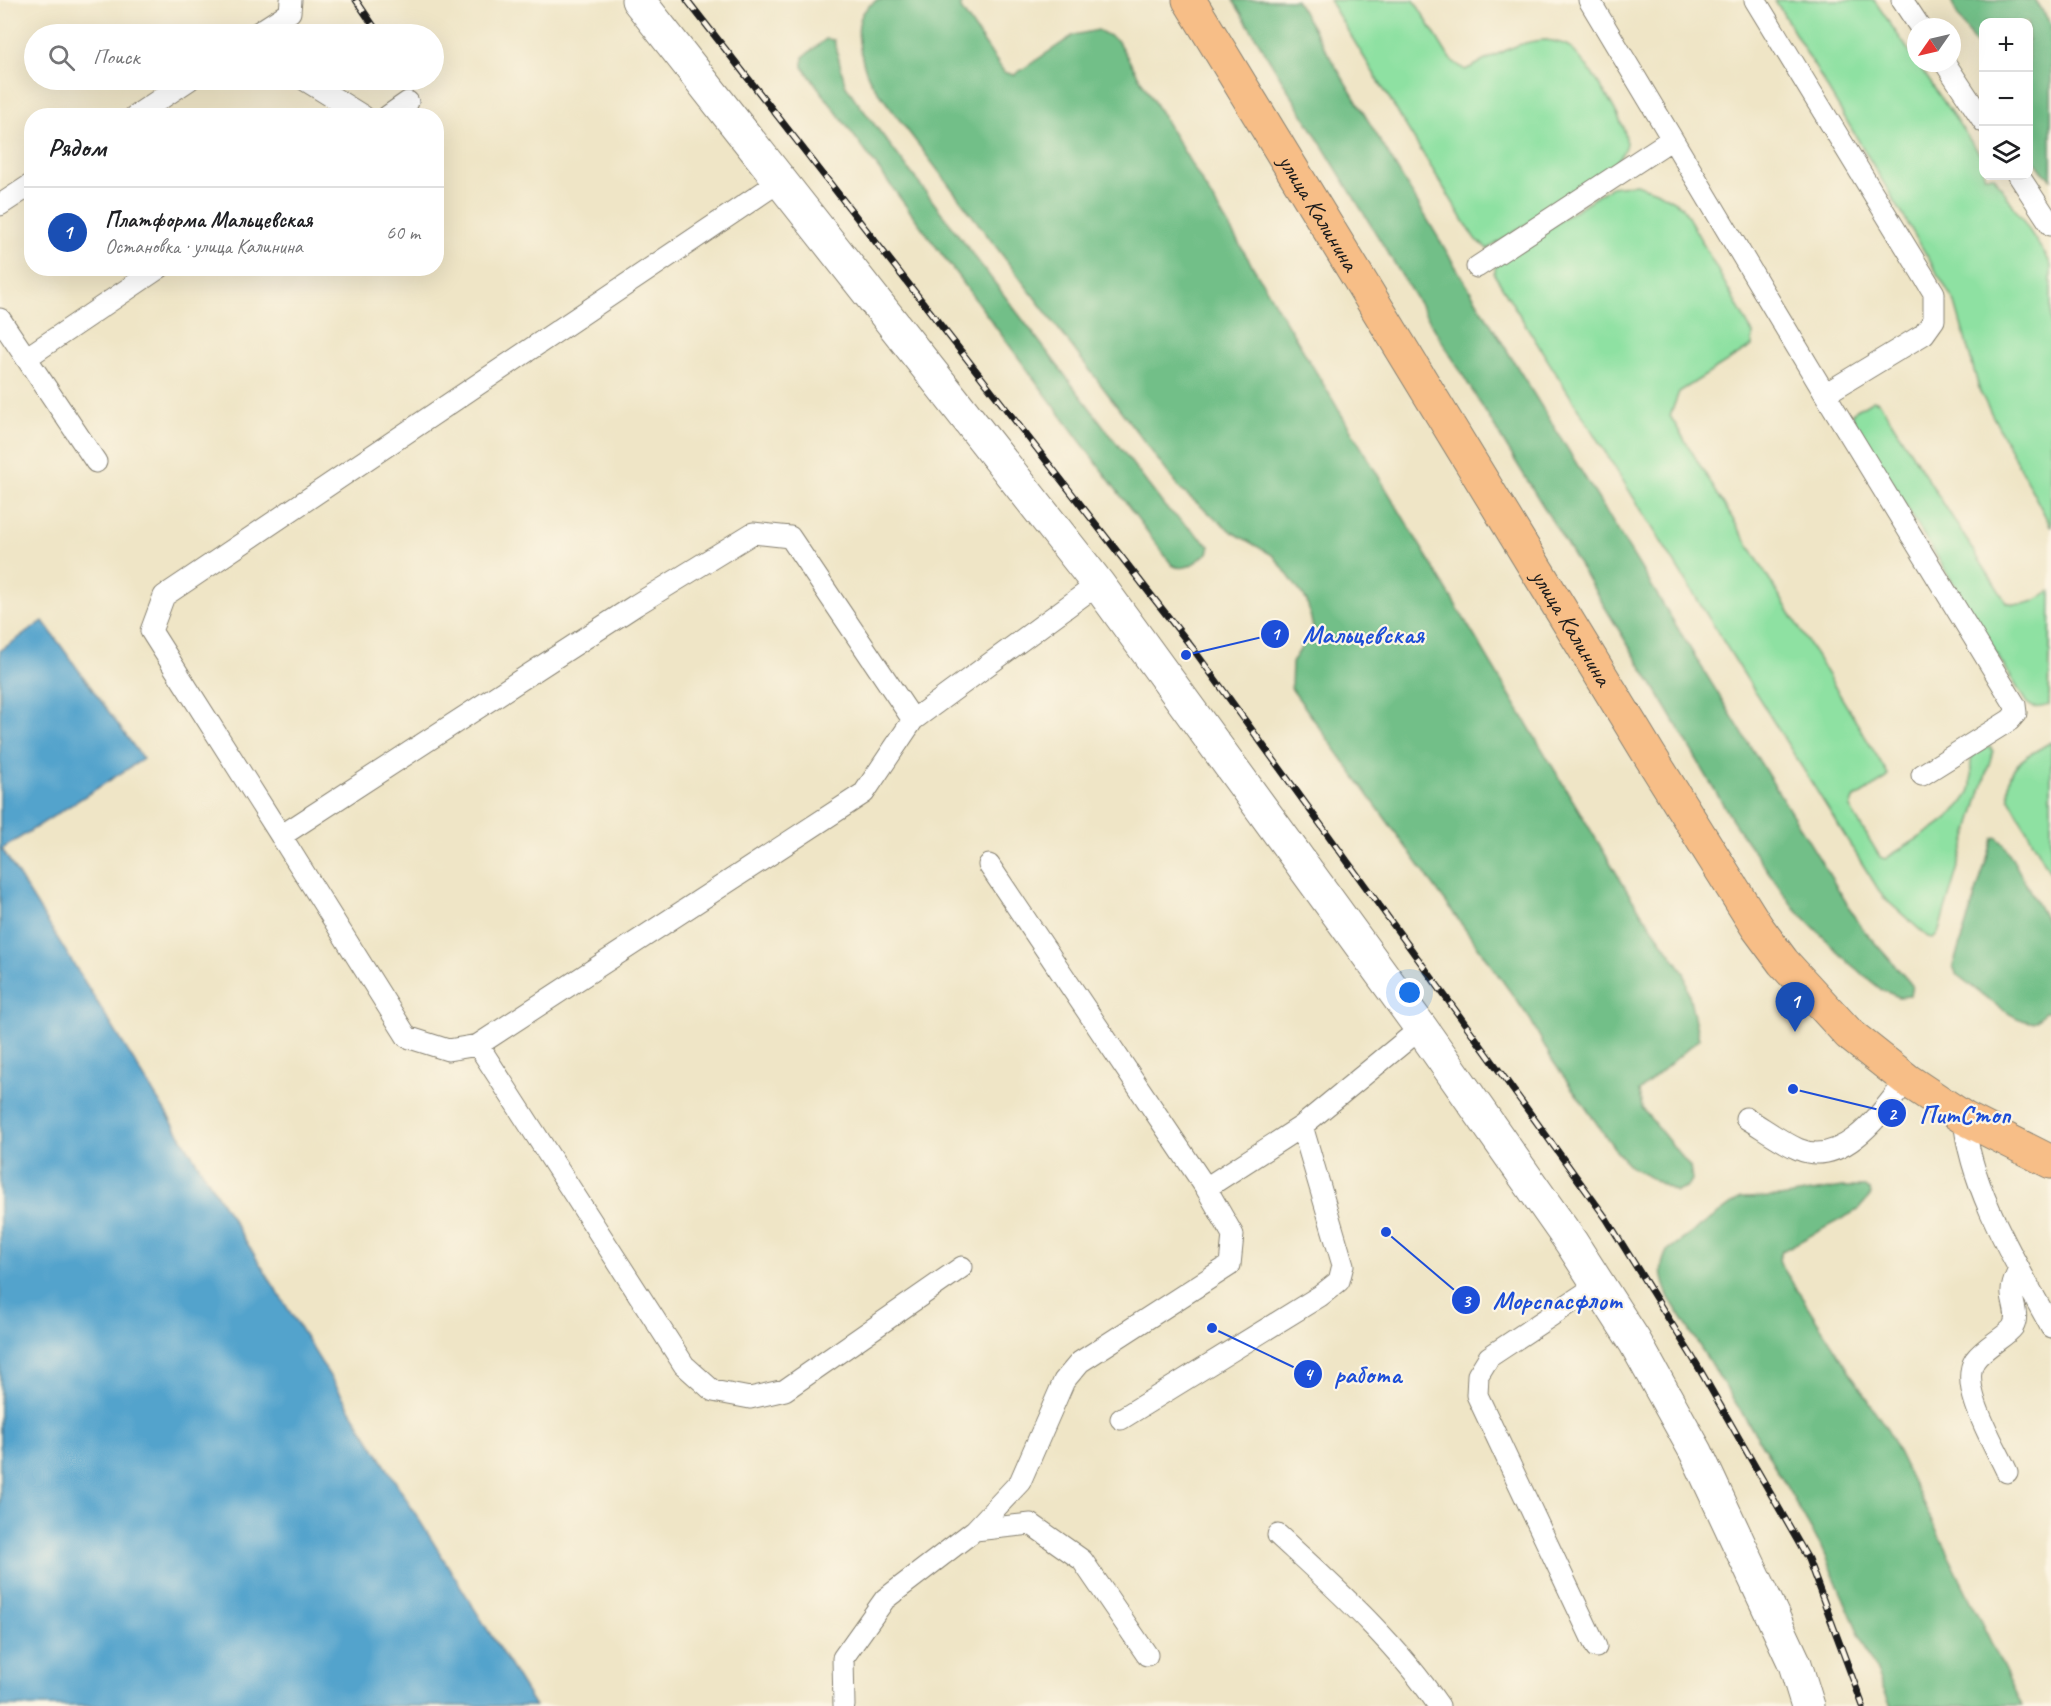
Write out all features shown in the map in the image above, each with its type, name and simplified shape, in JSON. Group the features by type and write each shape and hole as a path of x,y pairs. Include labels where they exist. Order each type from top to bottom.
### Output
{"main road":[{"name":"улица Калинина","path":"1189,0 1650,756 1757,927 1817,1002 1849,1034 1907,1080 1964,1118 2051,1162"}],"street":[{"path":"638,0 1098,584 1421,1028 1599,1284 1696,1452 1795,1664 1808,1706"}],"lane":[{"path":"271,24 290,12 291,0"},
{"path":"1589,0 2015,705 2016,713 2010,720 1922,775"},
{"path":"1755,0 1934,294 1934,320 1924,334 1825,394"},
{"path":"1902,0 1914,18"},
{"path":"1951,72 1979,116"},
{"path":"147,108 174,90"},
{"path":"321,90 350,108"},
{"path":"399,108 408,102"},
{"path":"1477,267 1672,139"},
{"path":"2022,180 2051,225"},
{"path":"780,181 164,596 151,631 407,1037 448,1050 478,1045 864,792 913,720 1098,584"},
{"path":"0,206 24,190"},
{"path":"26,358 147,276"},
{"path":"0,320 96,462"},
{"path":"281,836 636,605 753,533 790,537 913,720"},
{"path":"844,1706 843,1658 885,1599 975,1530 1020,1482 1064,1381 1080,1362 1230,1265 1233,1235 1206,1188 989,865"},
{"path":"1206,1188 1302,1126 1421,1028"},
{"path":"478,1045 684,1365 713,1390 750,1398 785,1390 962,1267"},
{"path":"1746,1118 1800,1150 1823,1153 1843,1145 1872,1123 1907,1080"},
{"path":"1964,1118 1966,1146 1979,1183 2019,1269 2051,1327"},
{"path":"1121,1419 1320,1296 1339,1281 1343,1265 1302,1126"},
{"path":"2007,1472 1972,1394 1969,1376 1973,1363 1986,1347 2013,1327 2016,1314 2012,1294 2019,1269"},
{"path":"1596,1647 1478,1395 1478,1375 1489,1357 1599,1284"},
{"path":"975,1530 1031,1524 1082,1560 1147,1655"},
{"path":"1278,1535 1348,1600 1417,1674 1439,1706"}],"green space":[{"path":"877,0 961,0 961,9 1004,72 1014,75 1074,35 1098,30 1117,40 1632,899 1684,972 1699,1039 1639,1091 1642,1108 1690,1167 1692,1180 1686,1188 1676,1192 1631,1167 1617,1152 1552,1060 1530,1019 1291,688 1292,663 1313,628 1307,601 1274,556 1232,532 1181,490 873,85 863,62 859,42 859,24 862,14"},
{"path":"1233,0 1296,0 1460,274 1862,928 1912,985 1910,996 1899,997 1882,990 1849,963 1792,905 1736,826 1660,697"},
{"path":"1329,0 1414,0 1450,59 1465,70 1525,43 1546,40 1568,46 1584,63 1618,117 1626,139 1623,152 1609,171 1488,249 1475,239"},
{"path":"1775,0 1874,0 1907,48 1907,72 1923,72 1979,153 1979,180 1997,180 2048,259 2051,266 2051,527 1980,392 1955,303"},
{"path":"1951,0 2035,0 2051,24 2051,179 2033,158 2033,18 1979,18 1979,50 1961,22 1961,18 1958,17"},
{"path":"826,39 834,40 845,84 855,99 1165,507 1210,546 1208,553 1186,567 1172,565 803,67 803,57"},
{"path":"1636,184 1656,191 1682,206 1753,334 1752,346 1679,392 1670,416 1888,774 1887,778 1853,799 1850,808 1880,857 1885,859 1933,829 1956,811 1970,790 1971,763 1975,753 1990,747 1993,751 1938,933 1933,938 1928,937 1883,897 1494,274 1497,261 1611,187"},
{"path":"1873,400 1879,402 2006,602 2018,604 2030,602 2051,591 2049,705 2037,708 2026,702 1853,420 1852,413"},
{"path":"2051,742 2051,874 2009,798 2009,786 2010,777 2019,763"},
{"path":"1996,837 2004,844 2051,929 2051,1012 2045,1012 2032,1022 2013,1016 1992,1002 1957,975 1953,966 1993,839"},
{"path":"1842,1187 1865,1187 1870,1190 1871,1195 1858,1210 1782,1251 1779,1259 1781,1265 1888,1431 2022,1706 1891,1706 1820,1545 1763,1446 1669,1298 1664,1286 1662,1269 1667,1251 1740,1198 1780,1197"}],"water":[{"path":"43,621 143,759 2,849 535,1706 0,1706 0,651"}],"railway":[{"path":"356,0 372,24"},
{"path":"687,0 1194,650 1606,1218 1696,1363 1808,1559 1863,1706"}],"place":[{"name":"Мальцевская","path":"1186,655"},
{"name":"Платформа Мальцевская","path":"1795,1032"},
{"name":"ПитСтоп","path":"1793,1089"},
{"name":"Морспасфлот","path":"1386,1232"},
{"name":"работа","path":"1212,1328"}]}
